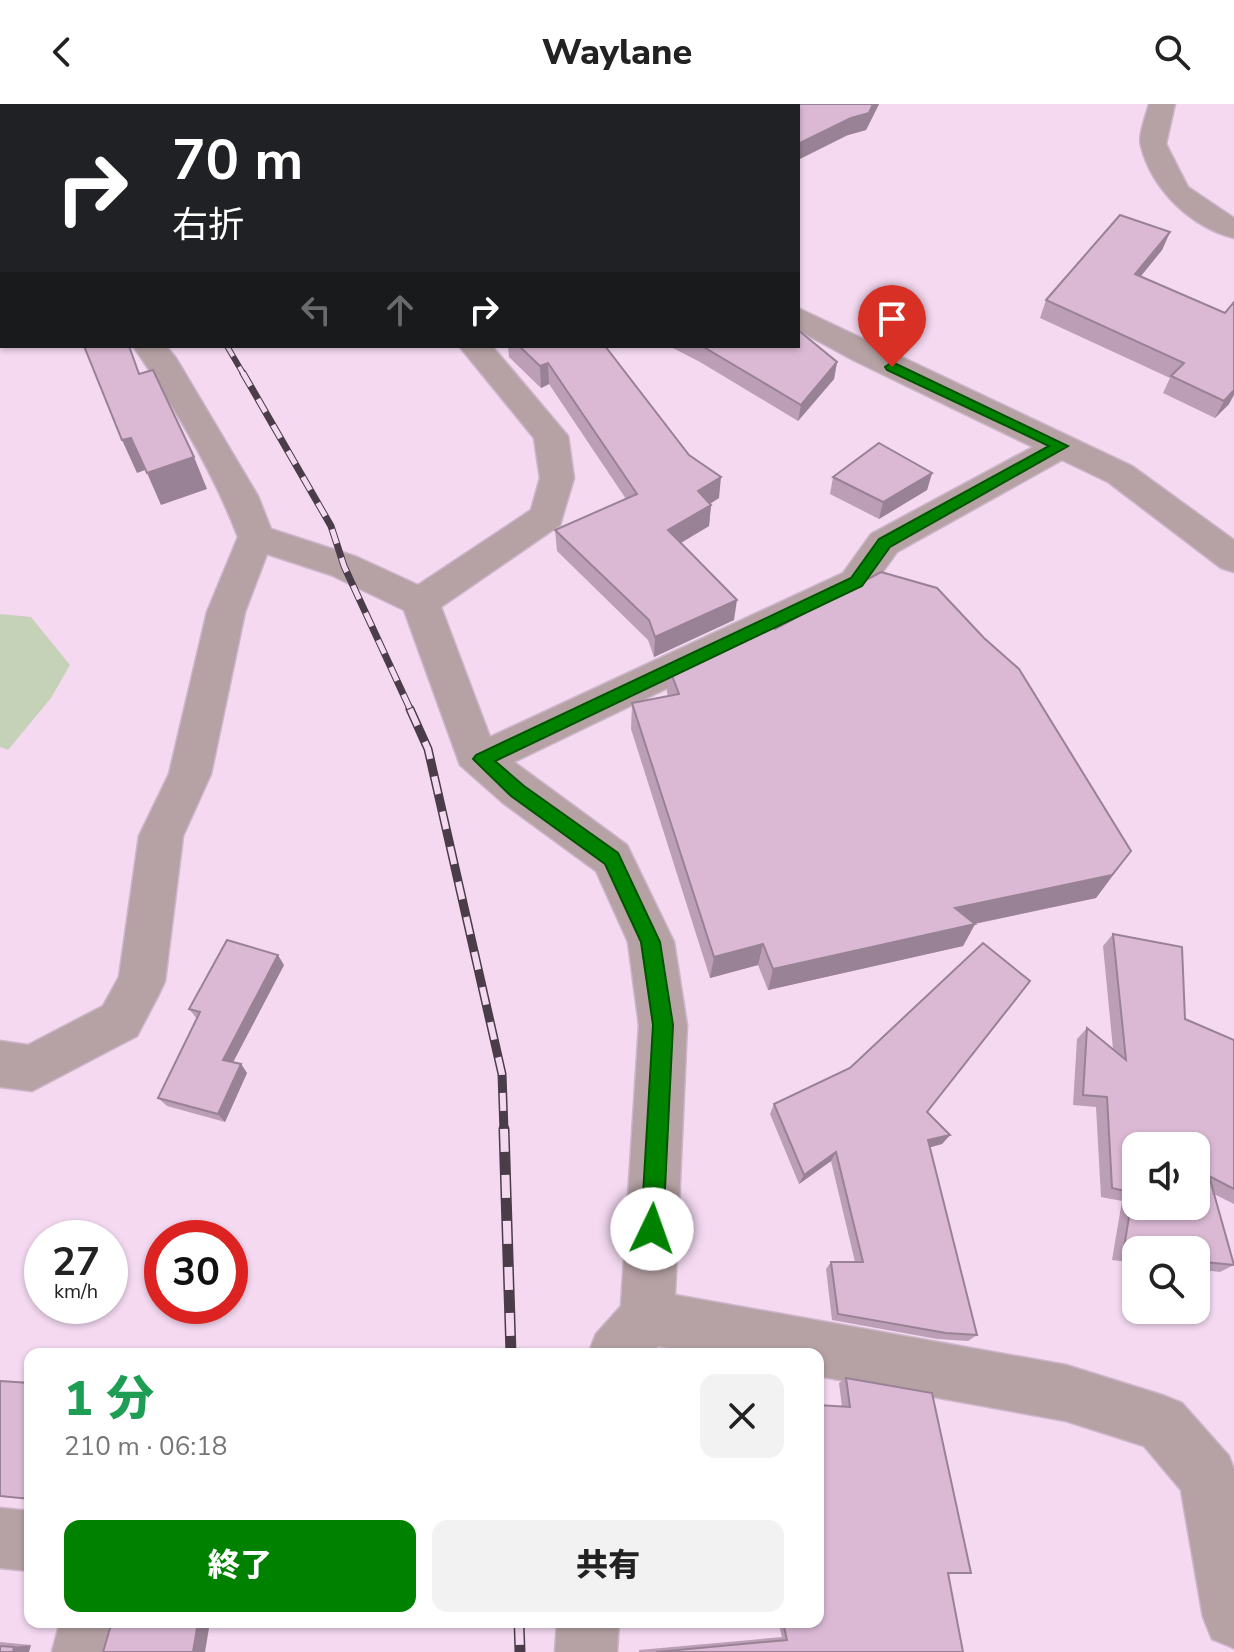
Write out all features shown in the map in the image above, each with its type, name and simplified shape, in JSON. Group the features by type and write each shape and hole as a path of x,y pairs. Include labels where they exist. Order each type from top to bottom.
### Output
{"street":[{"path":"1162,104 1153,144 1176,192 1216,221 1234,229"},
{"path":"800,318 864,353 1120,474 1234,559"},
{"path":"0,1064 32,1068 120,1021 142,981 161,836 190,774 226,612 256,537 240,496 165,365 151,348"},
{"path":"420,602 547,516 557,478 551,436 477,348"},
{"path":"482,759 856,582 884,543 1061,446"},
{"path":"256,537 344,566 420,602 475,753 518,791 612,858 651,942 663,1025 632,1336 723,1348"},
{"path":"824,1361 1066,1393 1162,1423 1208,1477 1234,1617"},
{"path":"0,1538 24,1540"},
{"path":"83,1652 89,1628"},
{"path":"586,1652 588,1628"}],"green space":[{"path":"0,614 31,617 70,665 51,698 8,750 0,747"}],"building":[{"path":"800,104 873,104 869,113 851,118 800,143"},
{"path":"1120,215 1170,232 1135,274 1225,313 1234,302 1234,390 1224,401 1171,376 1184,363 1046,300"},
{"path":"800,332 837,362 801,405 705,348 800,348"},
{"path":"85,348 130,348 139,374 153,370 194,457 147,473 131,438 122,440"},
{"path":"521,348 607,348 689,455 721,477 698,491 711,505 668,530 737,600 655,637 649,620 555,530 637,494 548,363 540,366"},
{"path":"879,443 932,473 883,502 833,477"},
{"path":"881,572 937,588 984,638 1019,669 1131,851 1112,875 955,908 975,924 773,969 763,944 714,957 632,703 679,694 668,665 765,620 775,629"},
{"path":"1113,934 1182,947 1185,1019 1234,1040 1234,1189 1210,1177 1210,1132 1122,1132 1122,1190 1112,1188 1107,1097 1083,1095 1087,1028 1126,1060"},
{"path":"227,940 278,955 223,1060 241,1064 218,1114 158,1098 200,1012 189,1009"},
{"path":"983,943 1030,981 927,1112 950,1135 928,1140 977,1335 946,1333 838,1314 831,1262 863,1262 836,1152 804,1175 774,1104 850,1068"},
{"path":"1210,1180 1234,1265 1210,1262 1210,1236 1126,1236 1128,1220 1210,1220"},
{"path":"846,1378 932,1393 971,1573 948,1573 963,1652 656,1652 787,1640 784,1628 824,1628 824,1405 850,1407"},
{"path":"0,1381 24,1383 24,1498 0,1496"},
{"path":"110,1628 197,1628 193,1652 103,1652"},
{"path":"0,1646 14,1647 13,1652 0,1652"}],"railway":[{"path":"228,348 244,375"},
{"path":"243,373 331,526 344,566 411,711"},
{"path":"410,709 428,749 502,1074 504,1131"},
{"path":"504,1129 511,1348"},
{"path":"519,1628 520,1652"}],"route":[{"path":"652,1229 663,1025 651,942 612,858 518,791 482,759 856,582 884,543 1061,446 892,367"}]}
